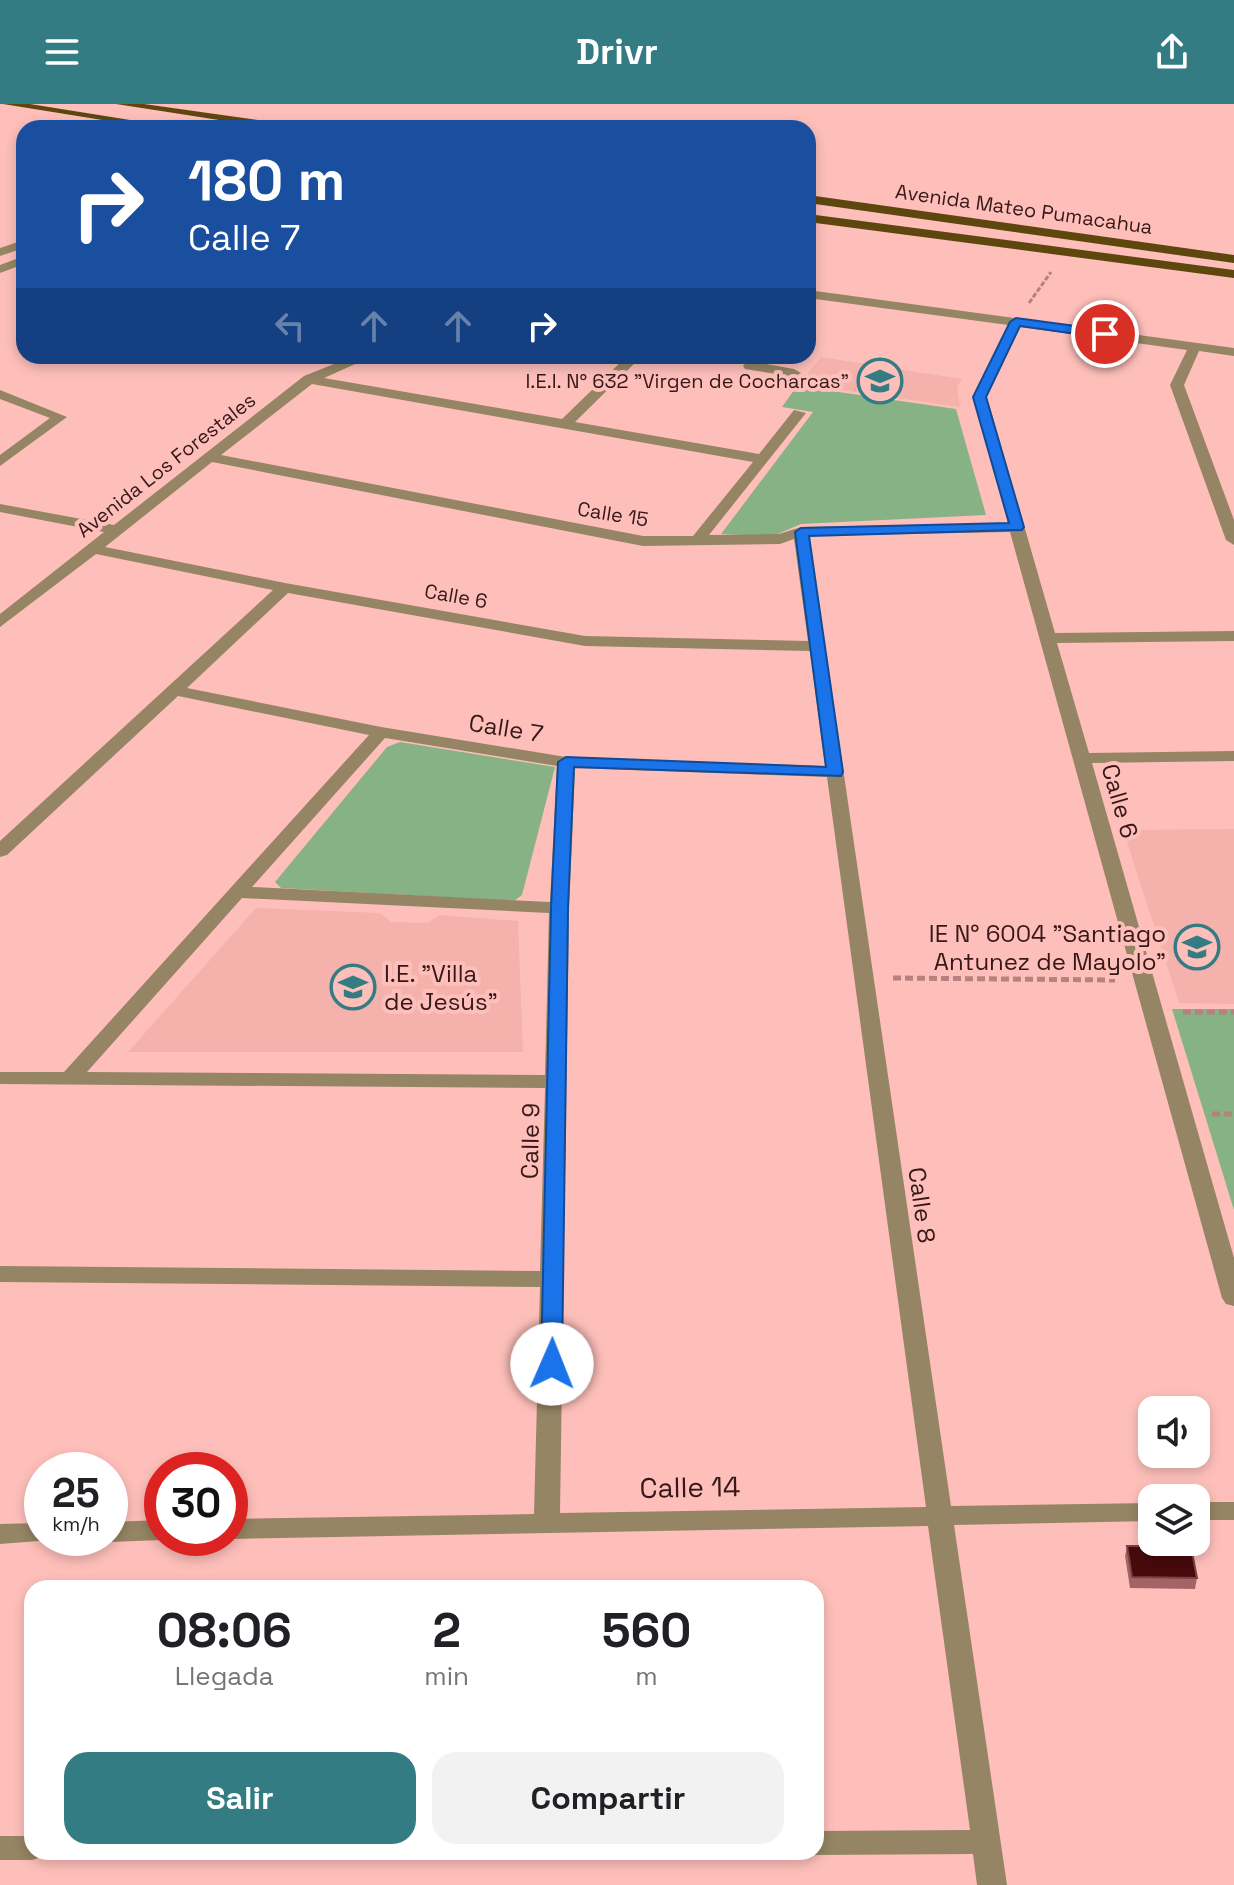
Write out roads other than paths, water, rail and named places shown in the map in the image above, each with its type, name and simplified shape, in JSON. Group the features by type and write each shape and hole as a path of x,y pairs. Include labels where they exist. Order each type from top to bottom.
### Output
{"main road":[{"path":"8,104 119,120"},
{"path":"121,104 236,120"},
{"name":"Avenida Mateo Pumacahua","path":"816,200 1234,259"},
{"name":"Avenida Mateo Pumacahua","path":"816,219 1234,274"}],"street":[{"path":"816,297 1234,352"},
{"name":"Calle 6","path":"1016,322 980,397 1229,1265 1234,1298"},
{"path":"1195,346 1177,385 1234,540"},
{"name":"Avenida Los Forestales","path":"0,622 309,379 346,364"},
{"path":"564,425 627,364"},
{"path":"752,364 750,366 794,373"},
{"path":"309,379 762,459"},
{"path":"0,394 60,417 0,462"},
{"path":"697,541 799,413"},
{"name":"Calle 15","path":"207,457 643,541 780,539 801,532 1017,527"},
{"path":"0,508 115,530"},
{"name":"Calle 8","path":"801,532 992,1885"},
{"name":"Calle 6","path":"92,549 285,588 585,641 817,646"},
{"path":"0,851 285,588"},
{"path":"1049,638 1234,636"},
{"name":"Calle 7","path":"173,690 381,732 566,762 835,772"},
{"path":"70,1078 381,732"},
{"path":"1083,758 1234,756"},
{"name":"Calle 9","path":"547,1522 559,908 566,762"},
{"path":"238,892 559,908"},
{"path":"0,1078 557,1082"},
{"path":"0,1274 554,1279"},
{"path":"1210,1511 1234,1511"},
{"name":"Calle 14","path":"248,1529 1138,1512"},
{"path":"0,1534 24,1533"},
{"path":"824,1843 986,1842"},
{"path":"0,1848 24,1848"}],"place":[{"name":"I.E.I. N° 632 \"Virgen de Cocharcas\"","path":"880,381"},
{"name":"IE N° 6004 \"Santiago Antunez de Mayolo\"","path":"1197,947"},
{"name":"I.E. \"Villa de Jesús\"","path":"353,987"}]}
